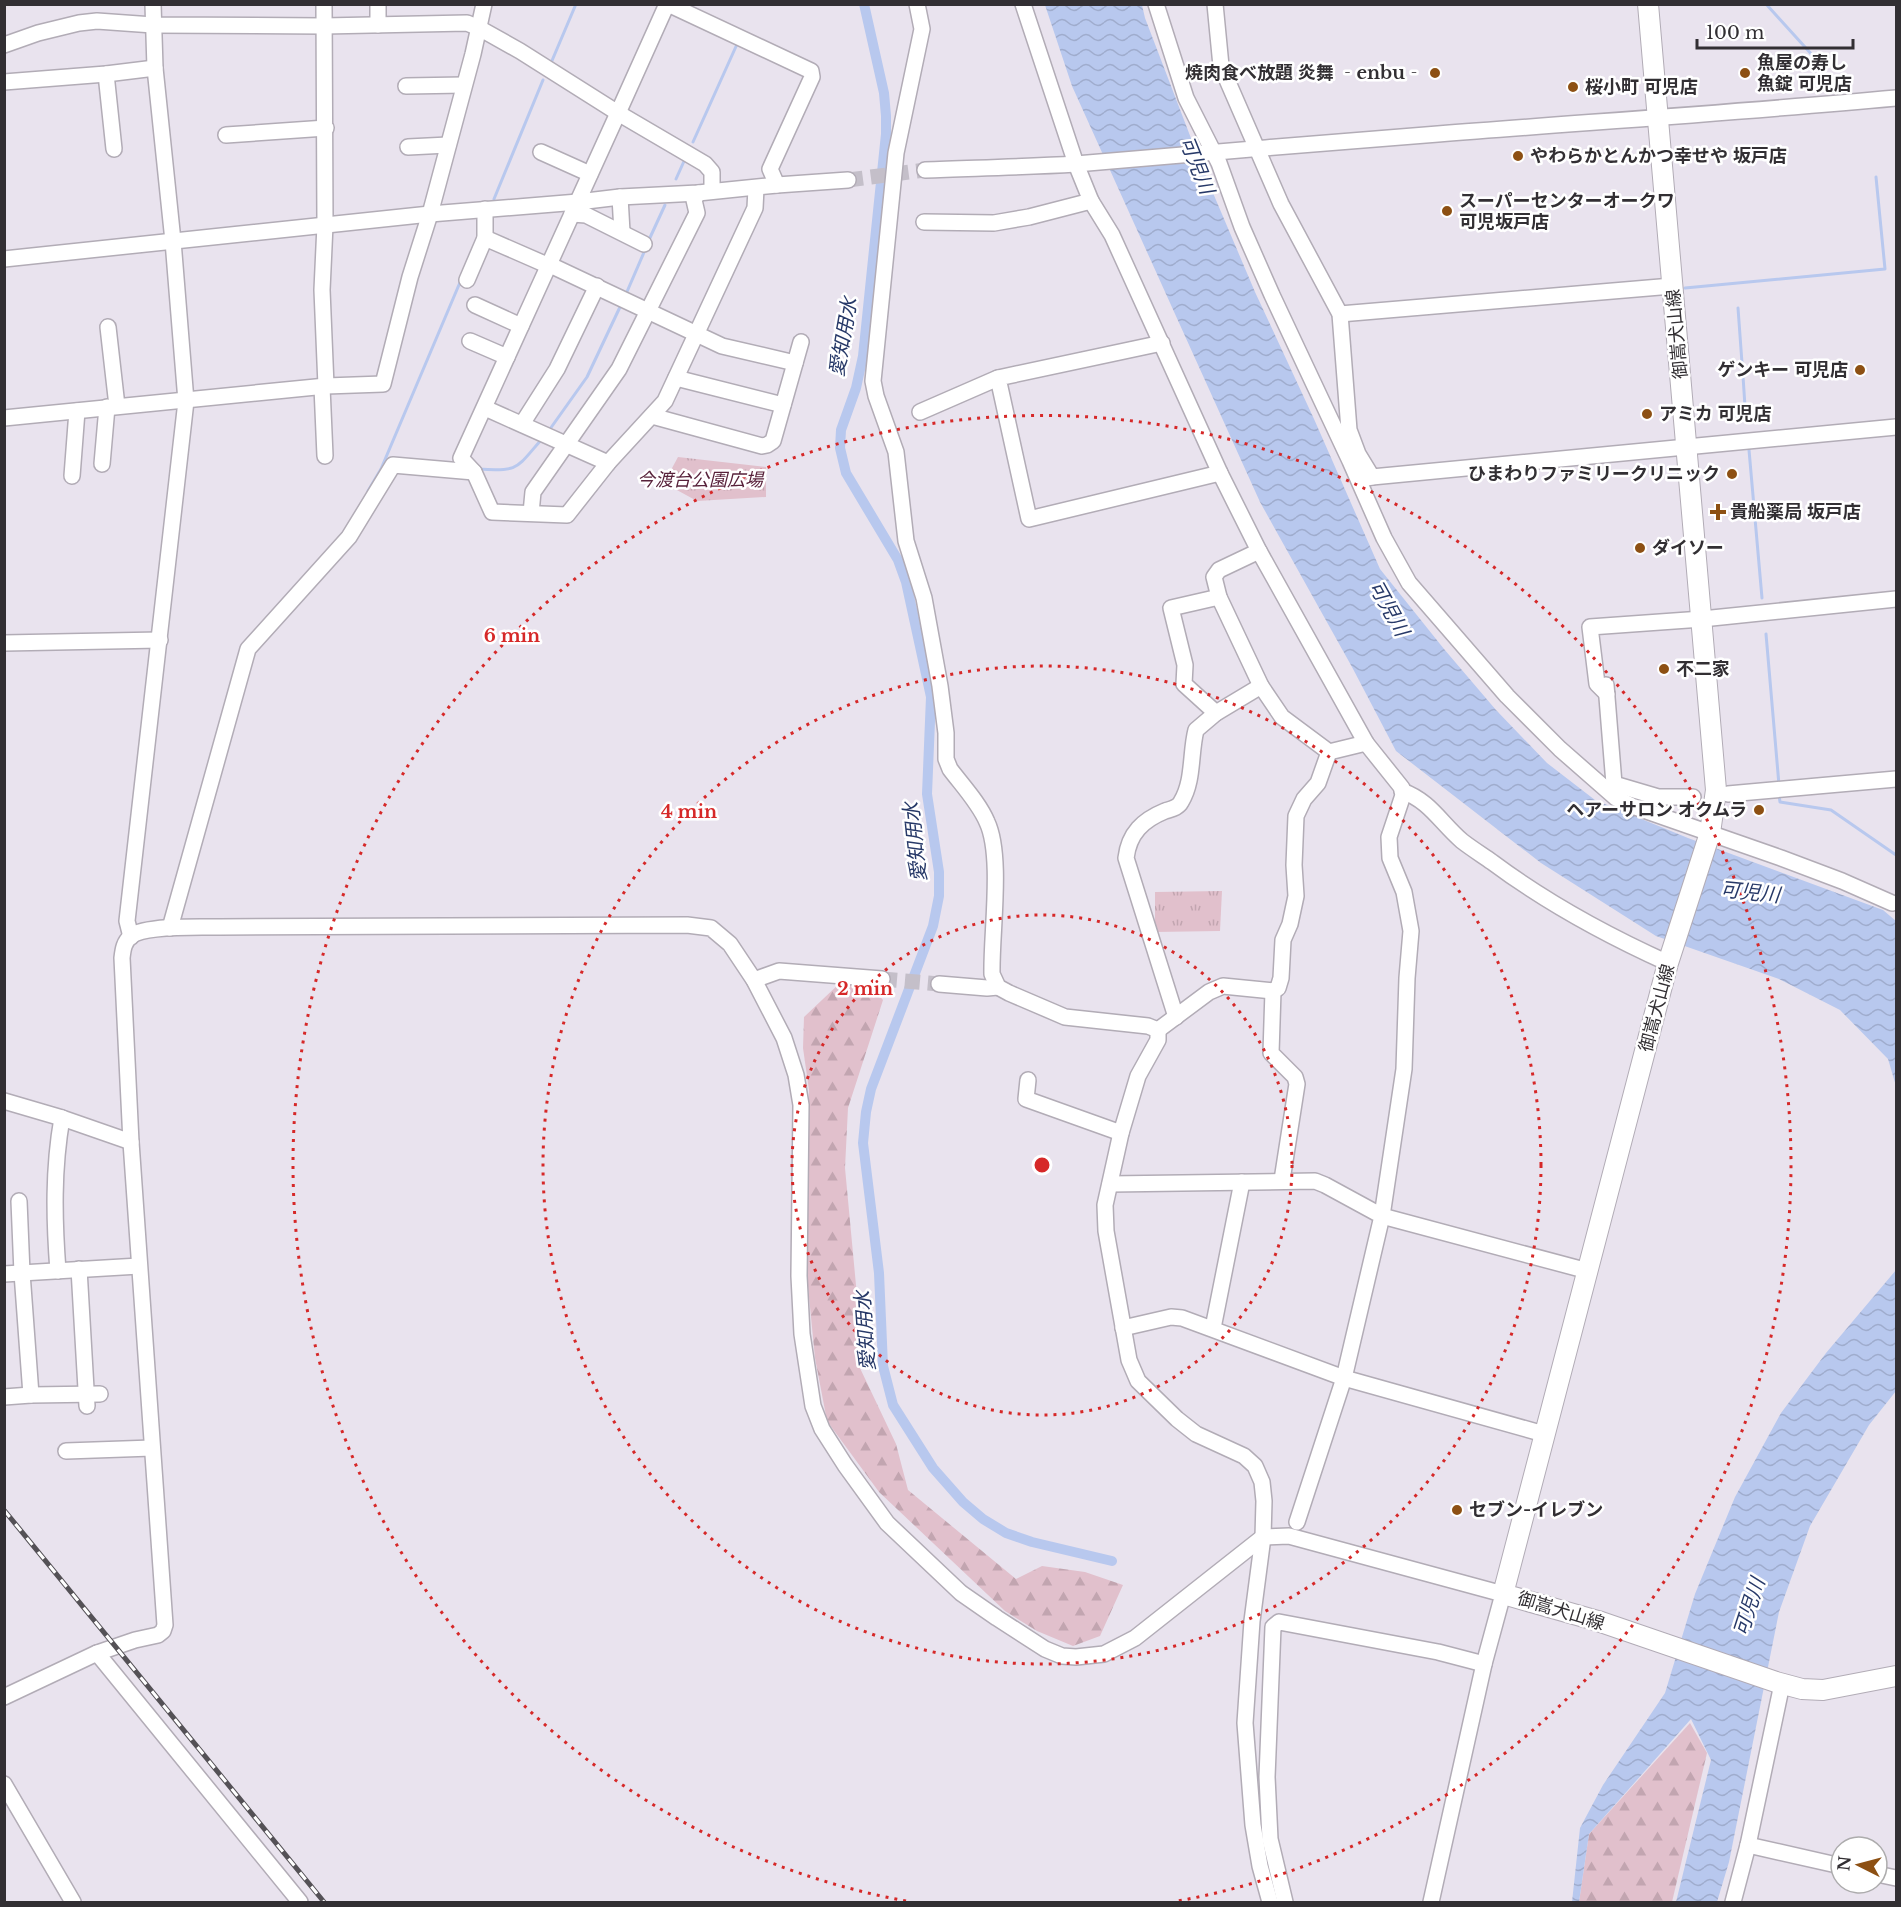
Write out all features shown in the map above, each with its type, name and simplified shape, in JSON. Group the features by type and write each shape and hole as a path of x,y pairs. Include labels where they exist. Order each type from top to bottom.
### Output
{"main road":[{"name":"御嵩犬山線","path":"1648,4 1716,790 1710,833 1668,963 1503,1594 1598,1621 1802,1689 1823,1690 1896,1676"}],"street":[{"path":"131,937 127,921 186,401 173,241 155,68 153,4"},
{"path":"324,4 326,128 322,290 325,456"},
{"path":"378,4 378,25"},
{"path":"4,418 324,386 383,384 484,4"},
{"path":"756,188 755,208 665,401 608,463 567,515 492,512 474,472 461,458 667,4 811,71 812,77 770,169 777,185"},
{"path":"917,4 922,29 896,153 873,381 896,452 906,541 924,598 940,686 946,733 946,759 950,769 987,820 992,834 995,857 992,974 998,987"},
{"path":"1023,4 1076,164 1091,201 1112,235 1220,474 1258,551 1366,743 1402,788 1403,795 1389,837 1390,858 1404,892 1411,931 1404,1069 1382,1216 1344,1378 1297,1522"},
{"path":"1155,4 1206,152 1219,163 1242,227 1272,295 1365,478"},
{"path":"1215,4 1221,66 1281,204 1340,314 1349,430 1384,538 1409,582 1507,696 1560,749 1616,798 1842,882 1892,903"},
{"path":"4,45 38,33 97,21 153,25 324,26 467,23 479,28 705,164 712,172 705,192 694,200 697,213 649,311 619,369 533,492 531,513"},
{"path":"4,82 155,68"},
{"path":"106,74 114,149"},
{"path":"406,86 464,85"},
{"path":"925,170 1076,164 1369,139 1771,110 1896,98"},
{"path":"226,135 326,128"},
{"path":"408,147 448,145"},
{"path":"541,152 590,174"},
{"path":"4,259 430,214 485,209 575,208 620,197 848,180"},
{"path":"620,197 622,232"},
{"path":"924,222 994,223 1029,217 1091,201"},
{"path":"575,208 644,244"},
{"path":"467,280 485,237 485,209"},
{"path":"485,237 597,286 722,346 795,363"},
{"path":"522,424 557,369 597,286"},
{"path":"1340,314 1672,286"},
{"path":"475,305 521,326"},
{"path":"102,464 112,407 108,327"},
{"path":"470,341 507,357"},
{"path":"652,416 762,446 767,445 773,441 801,342"},
{"path":"920,412 998,378 1161,343"},
{"path":"676,378 783,405"},
{"path":"998,378 1029,519 1220,474"},
{"path":"485,408 608,463"},
{"path":"72,476 76,411"},
{"path":"1365,478 1896,427"},
{"path":"170,928 248,649 349,537 393,465 474,472"},
{"path":"1258,551 1219,570 1214,577 1219,597 1261,686 1282,717 1329,752"},
{"path":"1216,713 1184,684 1185,665 1171,609 1219,597"},
{"path":"1607,694 1597,684 1590,627 1702,620 1896,599"},
{"path":"4,643 160,640"},
{"path":"1601,642 1614,784 1658,797 1693,797"},
{"path":"1176,1017 1126,858 1128,844 1135,832 1152,816 1179,806 1188,784 1196,730 1216,713 1261,686"},
{"path":"1329,752 1366,743"},
{"path":"1158,1030 1209,992 1223,986 1273,991 1281,984 1283,940 1290,924 1296,896 1294,865 1296,816 1304,799 1318,783 1329,752"},
{"path":"1728,794 1896,779"},
{"path":"1623,787 1626,802"},
{"path":"1402,791 1418,797 1461,840 1561,909 1615,939 1668,963"},
{"path":"4,1697 97,1653 158,1635 163,1631 165,1625 131,1142 122,958 124,944 139,932 170,928 687,925 711,928 730,944 754,980 784,1038 796,1075 801,1105 799,1276 802,1334 813,1406 822,1429 845,1465 888,1523 961,1593 1030,1641 1062,1656 1076,1657 1104,1654 1135,1638 1263,1537 1289,1536 1503,1594 1484,1664 1431,1902"},
{"path":"754,980 779,971 882,979"},
{"path":"939,984 998,987 1038,1007 1065,1017 1148,1026 1158,1030"},
{"path":"1273,991 1271,1053 1295,1077 1297,1084 1282,1180"},
{"path":"1158,1030 1158,1040 1138,1076 1121,1133 1104,1205 1106,1231 1129,1360 1138,1381 1196,1434 1244,1456 1255,1466 1262,1482 1263,1537 1252,1621 1245,1723 1253,1825 1260,1866 1270,1902"},
{"path":"1028,1080 1026,1099 1121,1133"},
{"path":"4,1101 131,1142"},
{"path":"58,1271 54,1204 62,1118"},
{"path":"1110,1184 1315,1181 1382,1216 1587,1271"},
{"path":"1213,1328 1242,1182"},
{"path":"19,1201 31,1395"},
{"path":"4,1274 139,1266"},
{"path":"4,1397 31,1395 91,1398 79,1269"},
{"path":"1124,1328 1171,1317 1182,1318 1344,1378 1544,1434"},
{"path":"66,1450 152,1448"},
{"path":"1285,1902 1270,1839 1267,1776 1273,1627 1279,1622 1438,1652 1484,1664"},
{"path":"97,1653 300,1902"},
{"path":"1733,1902 1748,1845 1779,1683"},
{"path":"4,1784 73,1902"},
{"path":"1748,1845 1829,1863"}],"green space":[{"name":"今渡台公園広場","path":"678,457 766,467 766,497 697,501 664,483"},
{"path":"1222,891 1220,931 1155,932 1155,892"},
{"path":"841,982 867,982 883,1000 848,1108 845,1168 860,1328 859,1366 896,1444 908,1490 1016,1579 1042,1566 1085,1572 1123,1585 1100,1636 1073,1646 1037,1631 1005,1611 879,1492 827,1421 815,1358 806,1266 809,1090 803,1048 804,1017"},
{"path":"1690,1723 1707,1753 1672,1902 1579,1902 1589,1834"}],"water":[{"name":"可児川","path":"1045,5 1142,5 1202,167 1255,292 1380,569 1496,710 1547,763 1595,800 1688,838 1883,910 1896,921 1896,1086 1888,1059 1840,1010 1779,979 1656,936 1541,863 1396,751 1260,502 1072,86"},
{"name":"可児川","path":"1896,1270 1896,1391 1869,1425 1810,1526 1779,1612 1729,1862 1717,1902 1676,1902 1711,1760 1691,1719 1589,1834 1579,1902 1572,1902 1580,1828 1603,1785 1665,1693 1695,1594 1735,1497 1781,1413 1826,1353"}],"waterway":[{"path":"551,63 576,4"},
{"name":"愛知用水","path":"864,4 884,93 886,134 863,356 856,388 841,430 840,448 846,473 898,560 906,582 931,697 927,794 939,872 939,896 933,926 871,1089 866,1112 863,1143 879,1273 883,1366 893,1405 933,1468 963,1502 983,1519 1006,1533 1032,1542 1112,1561"},
{"path":"1766,4 1814,57"},
{"path":"693,142 738,42"},
{"path":"494,199 543,80"},
{"path":"676,179 685,159"},
{"path":"1685,288 1885,269 1876,177"},
{"path":"648,242 665,205"},
{"path":"626,294 645,250"},
{"path":"368,491 381,469 461,280"},
{"path":"550,429 587,377 620,307"},
{"path":"1738,308 1742,363"},
{"path":"1743,376 1746,422"},
{"path":"479,469 502,470 516,466 542,439"},
{"path":"1749,450 1762,598"},
{"path":"1766,634 1779,785"},
{"path":"1779,795 1780,802 1831,810 1896,855"}],"tunnel":[{"path":"848,180 925,170"},
{"path":"882,979 939,984"}],"railway":[{"path":"4,1510 324,1902"}],"place":[{"name":"焼肉食べ放題 炎舞 ‐enbu‐","path":"1435,73"},
{"name":"魚屋の寿し 魚錠 可児店","path":"1745,73"},
{"name":"桜小町 可児店","path":"1573,87"},
{"name":"やわらかとんかつ幸せや 坂戸店","path":"1518,156"},
{"name":"スーパーセンターオークワ 可児坂戸店","path":"1447,211"},
{"name":"ゲンキー 可児店","path":"1860,370"},
{"name":"アミカ 可児店","path":"1647,414"},
{"name":"ひまわりファミリークリニック","path":"1732,474"},
{"name":"貴船薬局 坂戸店","path":"1718,512"},
{"name":"ダイソー","path":"1640,548"},
{"name":"不二家","path":"1664,669"},
{"name":"ヘアーサロン オクムラ","path":"1759,810"},
{"name":"セブン-イレブン","path":"1457,1510"}]}
